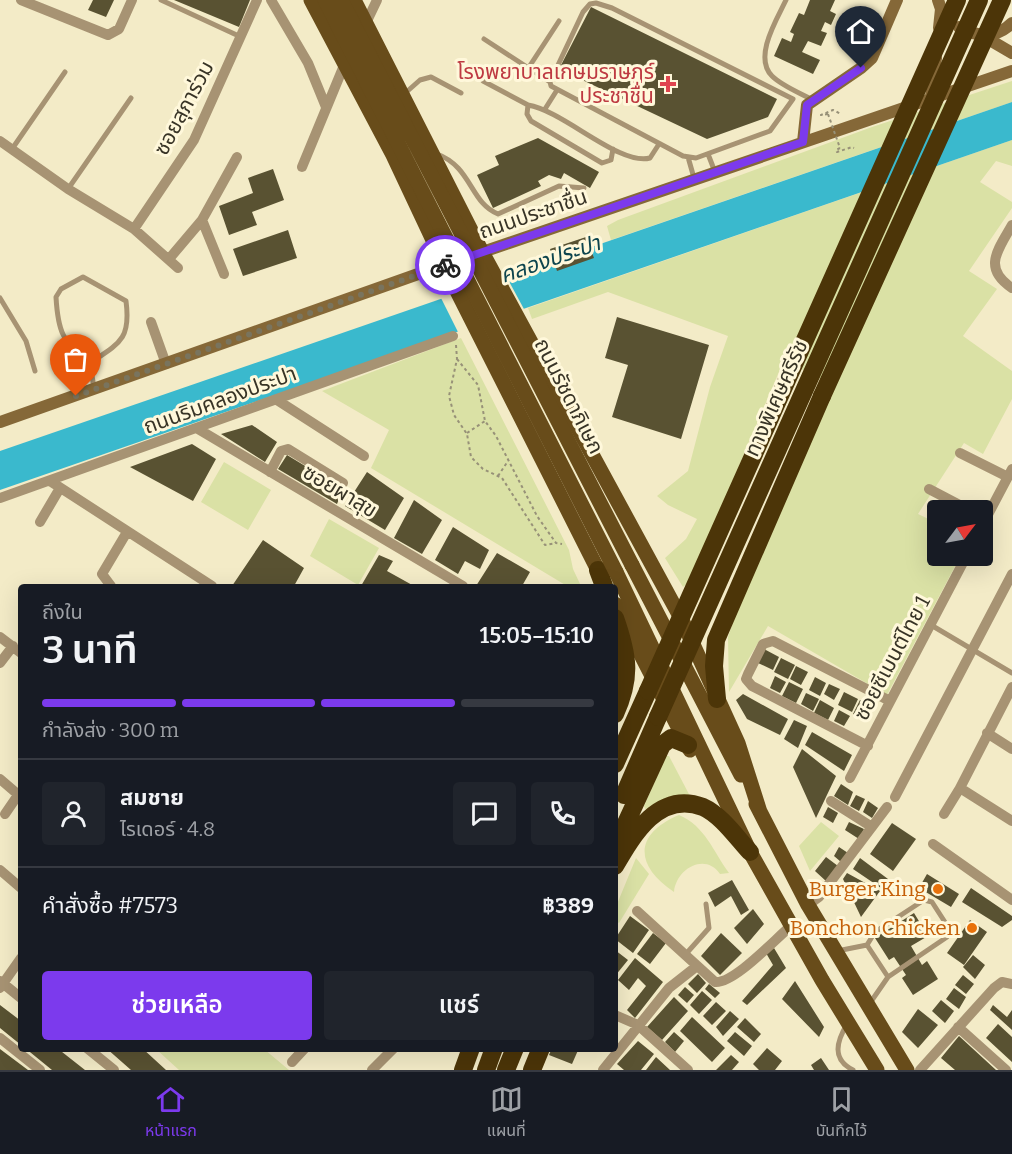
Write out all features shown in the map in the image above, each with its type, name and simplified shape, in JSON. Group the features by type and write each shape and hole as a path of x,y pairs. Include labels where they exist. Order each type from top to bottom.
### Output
{"highway":[{"name":"ทางพิเศษศรีรัช","path":"618,808 979,0"},
{"path":"717,699 714,666 716,640 822,396 1002,0"},
{"name":"ทางพิเศษศรีรัช","path":"618,757 942,2"},
{"path":"618,626 624,641 628,671 624,695 618,708"},
{"path":"618,840 662,745 671,738 688,746"},
{"path":"618,861 639,827 662,809 683,804 703,807 718,818 750,852"},
{"path":"463,1070 470,1052"},
{"path":"486,1070 493,1052"},
{"path":"506,1070 513,1052"},
{"path":"532,1070 539,1052"}],"main road":[{"name":"ถนนรัชดาภิเษก","path":"311,0 370,111 456,289 606,579"},
{"name":"ถนนรัชดาภิเษก","path":"325,0 606,579"},
{"name":"ถนนรัชดาภิเษก","path":"341,0 808,905 907,1070"},
{"name":"ถนนรัชดาภิเษก","path":"354,0 547,375 666,589 749,771 760,812"},
{"path":"803,142 805,110 814,100 872,58 897,0"},
{"path":"942,2 950,22 1012,53"},
{"path":"931,98 942,2"},
{"path":"982,36 997,32 1012,23"},
{"name":"ถนนประชาชื่น","path":"0,422 482,252 1012,71"},
{"path":"370,111 380,123 388,123 396,119 402,111 403,97"},
{"path":"513,400 516,372 532,368 547,375"},
{"name":"ถนนรัชดาภิเษก","path":"618,601 722,793 750,852 790,926 877,1070"},
{"name":"ถนนรัชดาภิเษก","path":"618,610 688,746 722,793"}],"street":[{"path":"21,0 108,35 119,29 132,0"},
{"name":"ซอยสุภาร่วม","path":"134,229 194,140 257,0"},
{"path":"271,0 308,63 327,107"},
{"path":"366,23 377,0"},
{"path":"302,167 345,63"},
{"path":"0,141 68,189 134,229 178,268"},
{"path":"169,259 202,220 237,157"},
{"path":"202,220 224,274"},
{"path":"1012,225 996,253 994,266 996,273 1012,288"},
{"path":"151,322 166,364"},
{"name":"ถนนริมคลองประปา","path":"0,498 453,336"},
{"path":"277,400 364,456"},
{"name":"ซอยผาสุข","path":"198,429 460,584"},
{"path":"270,472 281,451 288,449 343,483"},
{"path":"960,453 1010,473 993,504"},
{"path":"50,481 209,584"},
{"path":"40,522 60,488"},
{"path":"929,489 950,500"},
{"path":"110,584 102,574 127,532"},
{"name":"ซอยซีเมนต์ไทย 1","path":"850,778 961,566"},
{"path":"895,797 1012,574"},
{"path":"0,637 17,649 0,663"},
{"path":"868,746 752,686 746,679 748,674 764,644 773,641 890,701"},
{"path":"944,814 960,788 1012,687"},
{"path":"987,733 1012,749"},
{"path":"0,779 18,795"},
{"path":"960,788 1012,821"},
{"path":"5,814 18,797"},
{"path":"831,801 872,827"},
{"path":"808,905 819,897 887,807"},
{"path":"933,844 1012,900"},
{"path":"0,870 18,885"},
{"path":"637,911 715,982 722,982 738,973 790,926"},
{"path":"18,962 1,984 18,996"},
{"path":"618,1051 669,988 697,966"},
{"path":"920,1070 994,988 1002,982 1012,984"},
{"path":"618,1016 638,1025 688,1070"},
{"path":"958,1027 1006,1070"},
{"path":"0,1038 40,1070"},
{"path":"94,1052 107,1068"},
{"path":"291,1062 301,1052"},
{"path":"372,1070 390,1052"},
{"path":"603,1070 617,1052"}],"lane":[{"path":"161,0 241,37"},
{"path":"786,0 764,55 765,65 771,76 814,100"},
{"path":"484,39 529,67 550,82 553,88 688,157 696,158 770,131 793,99 612,8 596,3 590,4 583,12 550,82"},
{"path":"529,67 559,21"},
{"path":"12,149 64,72"},
{"path":"403,97 420,80 431,77 461,93"},
{"path":"483,81 528,105 545,109 614,149 646,159 654,154 659,144"},
{"path":"545,109 557,90"},
{"path":"68,189 131,98"},
{"path":"528,105 527,114 531,121 602,163 611,160 614,149"},
{"path":"430,151 452,159 463,170 486,207 498,214 559,186 584,188"},
{"path":"708,154 715,172"},
{"path":"688,157 695,179"},
{"path":"90,363 123,339 129,324 126,301 83,277 61,290 56,297 57,316 67,344 90,363 95,389"},
{"path":"0,298 26,341 35,371"},
{"path":"931,625 1012,673"},
{"path":"835,951 867,945 875,932 924,900 932,902 950,930 947,937 888,977 871,1000 868,1008"},
{"path":"685,955 709,928 706,904"},
{"path":"867,945 888,977"},
{"path":"848,1022 838,1041 838,1056 841,1062 853,1070"}],"path":[{"path":"841,114 833,110 821,115 828,114 840,148 836,150 837,152 854,148"},
{"path":"453,336 457,359 449,396 454,415 466,434 471,457 483,469 498,477 545,545 562,544"},
{"path":"457,359 478,385 484,421 496,436 537,516 556,543"},
{"path":"466,434 484,421"},
{"path":"498,477 508,461"}],"green space":[{"path":"1012,81 1012,102 611,240 607,226 618,220 872,127"},
{"path":"1012,140 1012,166 996,161 980,182 1012,202 1012,208 969,271 997,289 963,336 1012,371 1012,399 983,454 964,443 918,514 927,518 927,566 955,566 887,695 768,626 729,692 728,637 743,592 834,386 784,360 690,581 683,587 665,558 686,539 697,519 668,505 657,496 688,471 710,387 728,336 608,292 532,319 528,308"},
{"path":"461,338 569,550 573,569 580,584 564,584 371,468 389,430 322,391"},
{"path":"224,462 271,490 248,530 201,502"},
{"path":"329,519 379,548 359,584 310,556"},
{"path":"666,756 669,756 691,798 645,809 644,806"},
{"path":"679,815 702,832 729,873 720,874 707,864 692,866 680,876 674,892 652,871 646,861 645,850 647,841 654,831"},
{"path":"821,822 839,836 810,871 799,846"},
{"path":"636,858 649,874 619,923 618,902"},
{"path":"159,1052 268,1052 289,1070 179,1070"}],"water":[{"path":"1012,102 1012,140 0,490 0,451"}],"pier":[{"path":"505,274 525,311 459,334 440,296"}],"building":[{"path":"93,0 114,0 106,17 88,10"},
{"path":"174,0 250,0 239,27"},
{"path":"810,0 835,0 830,11 836,14 831,25 825,22 821,31 827,33 821,46 808,41 802,52 820,60 813,74 774,56 782,38 791,42 794,34 790,32 799,13 804,15"},
{"name":"โรงพยาบาลเกษมราษฎร์ ประชาชื่น","path":"591,7 777,99 768,117 707,139 559,69"},
{"path":"538,138 599,172 590,188 564,173 561,179 549,175 538,181 541,186 493,208 477,175 499,165 495,156"},
{"path":"273,169 284,200 252,212 257,225 229,235 219,206 253,193 248,178"},
{"path":"288,230 297,258 243,276 233,249"},
{"path":"586,237 594,258 557,271 550,249"},
{"path":"617,317 709,345 681,439 612,417 628,365 605,358"},
{"path":"252,425 277,442 265,462 221,434"},
{"path":"192,444 216,459 193,501 130,467"},
{"path":"287,455 343,489 337,504 278,469"},
{"path":"367,472 404,498 385,530 345,506"},
{"path":"414,500 442,520 422,554 394,538"},
{"path":"453,527 489,550 480,569 465,561 458,574 435,560"},
{"path":"263,540 304,568 295,584 233,584"},
{"path":"497,553 530,572 523,584 477,584"},
{"path":"379,555 393,561 387,571 410,584 362,584"},
{"path":"764,649 779,657 773,670 758,663"},
{"path":"781,658 795,665 788,679 774,672"},
{"path":"796,666 808,672 801,685 790,679"},
{"path":"775,676 786,682 780,693 770,688"},
{"path":"815,677 826,683 820,696 809,690"},
{"path":"789,682 803,689 796,703 782,696"},
{"path":"829,684 840,689 834,700 824,694"},
{"path":"844,692 858,699 852,712 838,705"},
{"path":"806,693 819,699 813,711 801,704"},
{"path":"743,694 788,719 780,735 747,719 736,700"},
{"path":"820,700 834,708 828,720 814,713"},
{"path":"860,700 874,707 867,721 853,714"},
{"path":"839,710 850,716 844,726 834,721"},
{"path":"794,720 807,726 798,748 784,739"},
{"path":"812,732 852,755 844,771 805,745"},
{"path":"802,749 836,776 816,818 793,767"},
{"path":"841,784 853,792 848,805 834,796"},
{"path":"856,795 865,799 859,811 850,806"},
{"path":"868,801 878,808 872,818 863,812"},
{"path":"828,807 838,813 833,823 823,817"},
{"path":"849,822 864,829 859,839 845,830"},
{"path":"892,823 916,839 893,871 870,854"},
{"path":"839,847 848,853 841,862 834,856"},
{"path":"826,857 838,866 827,882 815,871"},
{"path":"860,858 888,879 881,888 853,869"},
{"path":"847,873 880,891 861,917 843,879"},
{"path":"927,874 959,894 951,907 919,888"},
{"path":"732,880 749,910 741,915 731,896 715,907 708,893"},
{"path":"971,888 1012,916 1012,920 1002,927 962,902"},
{"path":"753,909 764,924 747,944 734,928"},
{"path":"914,913 928,936 911,946 922,965 927,961 938,979 913,995 902,978 906,975 894,957 889,960 875,938"},
{"path":"630,916 649,930 633,953 618,941 618,934"},
{"path":"970,920 987,932 964,965 947,953"},
{"path":"653,933 666,943 650,964 637,954"},
{"path":"721,933 742,953 720,975 701,956"},
{"path":"774,948 786,968 747,1005 742,1001 773,965 766,953"},
{"path":"618,952 628,960 618,972"},
{"path":"973,955 985,965 975,979 963,967"},
{"path":"635,958 663,982 635,1018 627,1010 646,986 638,978 629,990 618,980"},
{"path":"698,974 706,983 697,993 688,984"},
{"path":"963,975 974,984 966,994 955,985"},
{"path":"795,981 824,1027 819,1037 782,999"},
{"path":"709,984 720,993 715,998 705,989"},
{"path":"685,987 694,995 687,1003 678,995"},
{"path":"954,988 966,997 959,1009 946,999"},
{"path":"702,991 712,1000 699,1014 690,1005"},
{"path":"674,997 688,1011 662,1040 647,1027"},
{"path":"941,1000 954,1011 945,1023 932,1011"},
{"path":"716,1002 726,1011 712,1025 703,1016"},
{"path":"0,1005 18,1019 18,1043 0,1028"},
{"path":"993,1005 1007,1017 1012,1010 1012,1030 990,1010"},
{"path":"918,1009 938,1025 918,1048 902,1032"},
{"path":"730,1011 739,1019 723,1036 716,1027"},
{"path":"692,1017 725,1048 712,1062 680,1031"},
{"path":"745,1018 761,1034 754,1042 737,1027"},
{"path":"998,1024 1012,1037 1012,1062 986,1038"},
{"path":"674,1032 684,1041 675,1052 665,1042"},
{"path":"735,1032 752,1046 744,1056 727,1041"},
{"path":"959,1036 996,1070 955,1070 941,1058"},
{"path":"638,1041 654,1054 641,1070 624,1070 617,1064"},
{"path":"767,1048 782,1061 775,1070 759,1070 753,1064"},
{"path":"0,1049 28,1070 0,1070"},
{"path":"30,1052 62,1052 85,1070 52,1070"},
{"path":"111,1052 146,1052 166,1070 131,1070"},
{"path":"550,1052 577,1052 572,1064 549,1055"},
{"path":"731,1055 739,1062 732,1070 716,1070"},
{"path":"656,1057 670,1070 646,1070"},
{"path":"821,1058 829,1070 814,1070 811,1065"}],"way so far":[{"path":"76,396 445,265"}],"place":[{"name":"โรงพยาบาลเกษมราษฎร์ ประชาชื่น","path":"668,84"},
{"name":"Burger King","path":"938,889"},
{"name":"Bonchon Chicken","path":"972,928"}],"route":[{"path":"445,265 803,142 807,105 861,68"}],"water label":[{"name":"คลองประปา","path":"550,259"}]}
